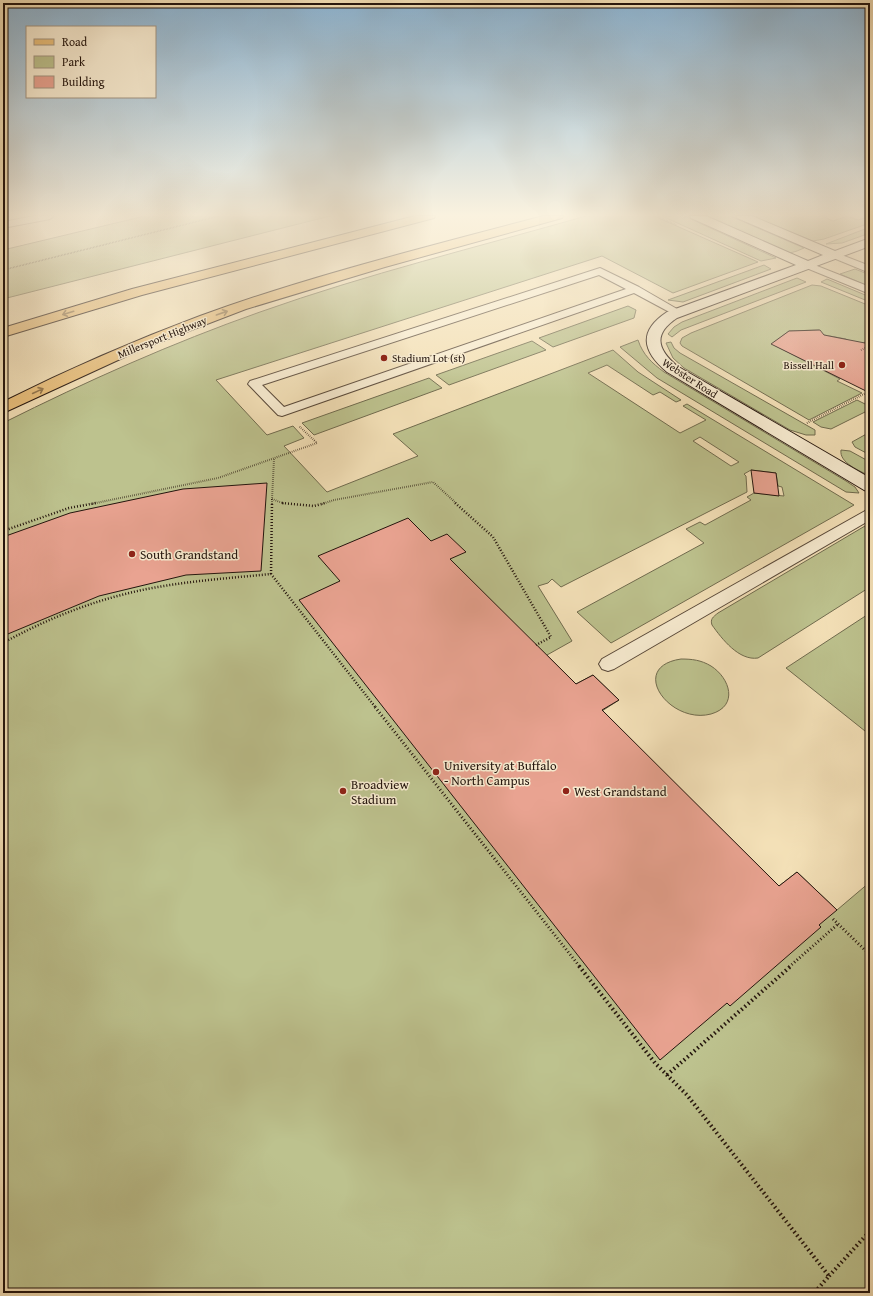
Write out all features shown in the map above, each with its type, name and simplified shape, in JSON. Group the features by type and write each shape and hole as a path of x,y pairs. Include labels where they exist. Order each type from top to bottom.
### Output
{"main road":[{"path":"3,333 137,292 197,276"},
{"name":"Millersport Highway","path":"3,408 126,350 208,318 274,295 338,276"}],"street":[{"name":"Webster Road","path":"776,276 679,312 660,323 652,336 654,350 665,364 870,486"}],"lane":[{"path":"583,276 254,384 282,412 635,289"},
{"path":"611,276 679,312"},
{"path":"834,276 870,292"},
{"path":"608,664 870,514"}],"path":[{"path":"861,350 870,346"},
{"path":"807,423 870,391"},
{"path":"3,531 69,508 218,478 317,443 284,411"},
{"path":"274,459 271,574 650,1057 687,1096 829,1276"},
{"path":"272,499 291,505 314,506 334,500 433,482 493,537 551,637 536,645"},
{"path":"3,643 57,617 101,601 138,591 188,582 271,574"},
{"path":"833,919 870,955"},
{"path":"667,1075 838,924"},
{"path":"814,1293 870,1232"}],"green space":[{"path":"3,276 92,276 3,299"},
{"name":"Broadview Stadium","path":"370,276 538,276 216,380 267,435 293,426 304,438 284,446 327,492 418,456 393,434 613,350 638,372 681,400 676,402 660,392 653,395 607,365 588,373 680,433 706,420 683,406 687,404 854,505 611,643 577,612 704,543 686,529 700,522 705,525 751,500 747,497 754,493 784,496 782,487 778,486 776,473 751,470 744,474 746,476 747,492 561,587 552,579 548,583 538,586 572,641 547,655 576,684 593,675 619,700 602,711 779,886 797,872 837,910 870,882 870,1293 3,1293 3,423 130,363 227,324","holes":["700,437 739,462 731,466 693,441"]},
{"name":"Broadview Stadium","path":"641,276 718,276 673,293"},
{"path":"733,276 751,276 683,302 668,300"},
{"path":"846,276 870,276 870,287"},
{"path":"797,278 806,282 681,330 672,337 668,334 674,327 682,322"},
{"path":"827,279 870,297 870,302 821,282"},
{"path":"812,285 821,286 870,306 870,340 853,347 846,339 824,335 819,330 789,331 772,344 840,379 837,381 862,393 809,420 682,346 680,343 682,338 691,333"},
{"path":"628,306 636,310 634,318 553,347 539,338"},
{"path":"638,340 642,350 648,358 664,372 846,481 855,487 859,493 846,492 657,378 620,347"},
{"path":"532,341 546,350 449,385 436,375"},
{"path":"671,342 674,348 680,353 815,430 815,435 806,435 790,430 684,368 673,358 666,343"},
{"path":"429,378 442,388 314,435 302,423"},
{"path":"857,400 867,405 869,410 831,429 821,427 813,422"},
{"path":"870,432 870,455 855,447 852,442"},
{"path":"841,450 850,451 870,462 870,476 847,463 841,455"},
{"path":"870,523 870,587 758,658 751,658 738,653 726,642 712,625 712,618 718,613"},
{"path":"870,613 870,735 786,668"},
{"path":"681,659 704,662 718,671 723,677 729,692 725,705 720,710 711,714 696,715 681,711 669,704 660,694 656,683 657,673 665,664"}],"building":[{"name":"Bissell Hall","path":"820,330 824,335 870,344 870,393 771,344 789,331"},
{"path":"751,470 776,473 779,496 754,493"},
{"name":"South Grandstand","path":"267,483 261,571 186,575 99,596 3,636 3,537 70,513 183,489"},
{"name":"West Grandstand","path":"408,518 431,541 447,534 466,552 450,559 576,684 593,675 619,700 602,710 779,886 797,872 837,910 819,925 821,927 730,1006 727,1003 660,1060 299,600 340,581 318,556"}],"place":[{"name":"Stadium Lot (st)","path":"384,358"},
{"name":"Bissell Hall","path":"842,365"},
{"name":"South Grandstand","path":"132,554"},
{"name":"University at Buffalo - North Campus","path":"436,772"},
{"name":"Broadview Stadium","path":"343,791"},
{"name":"West Grandstand","path":"566,791"}]}
